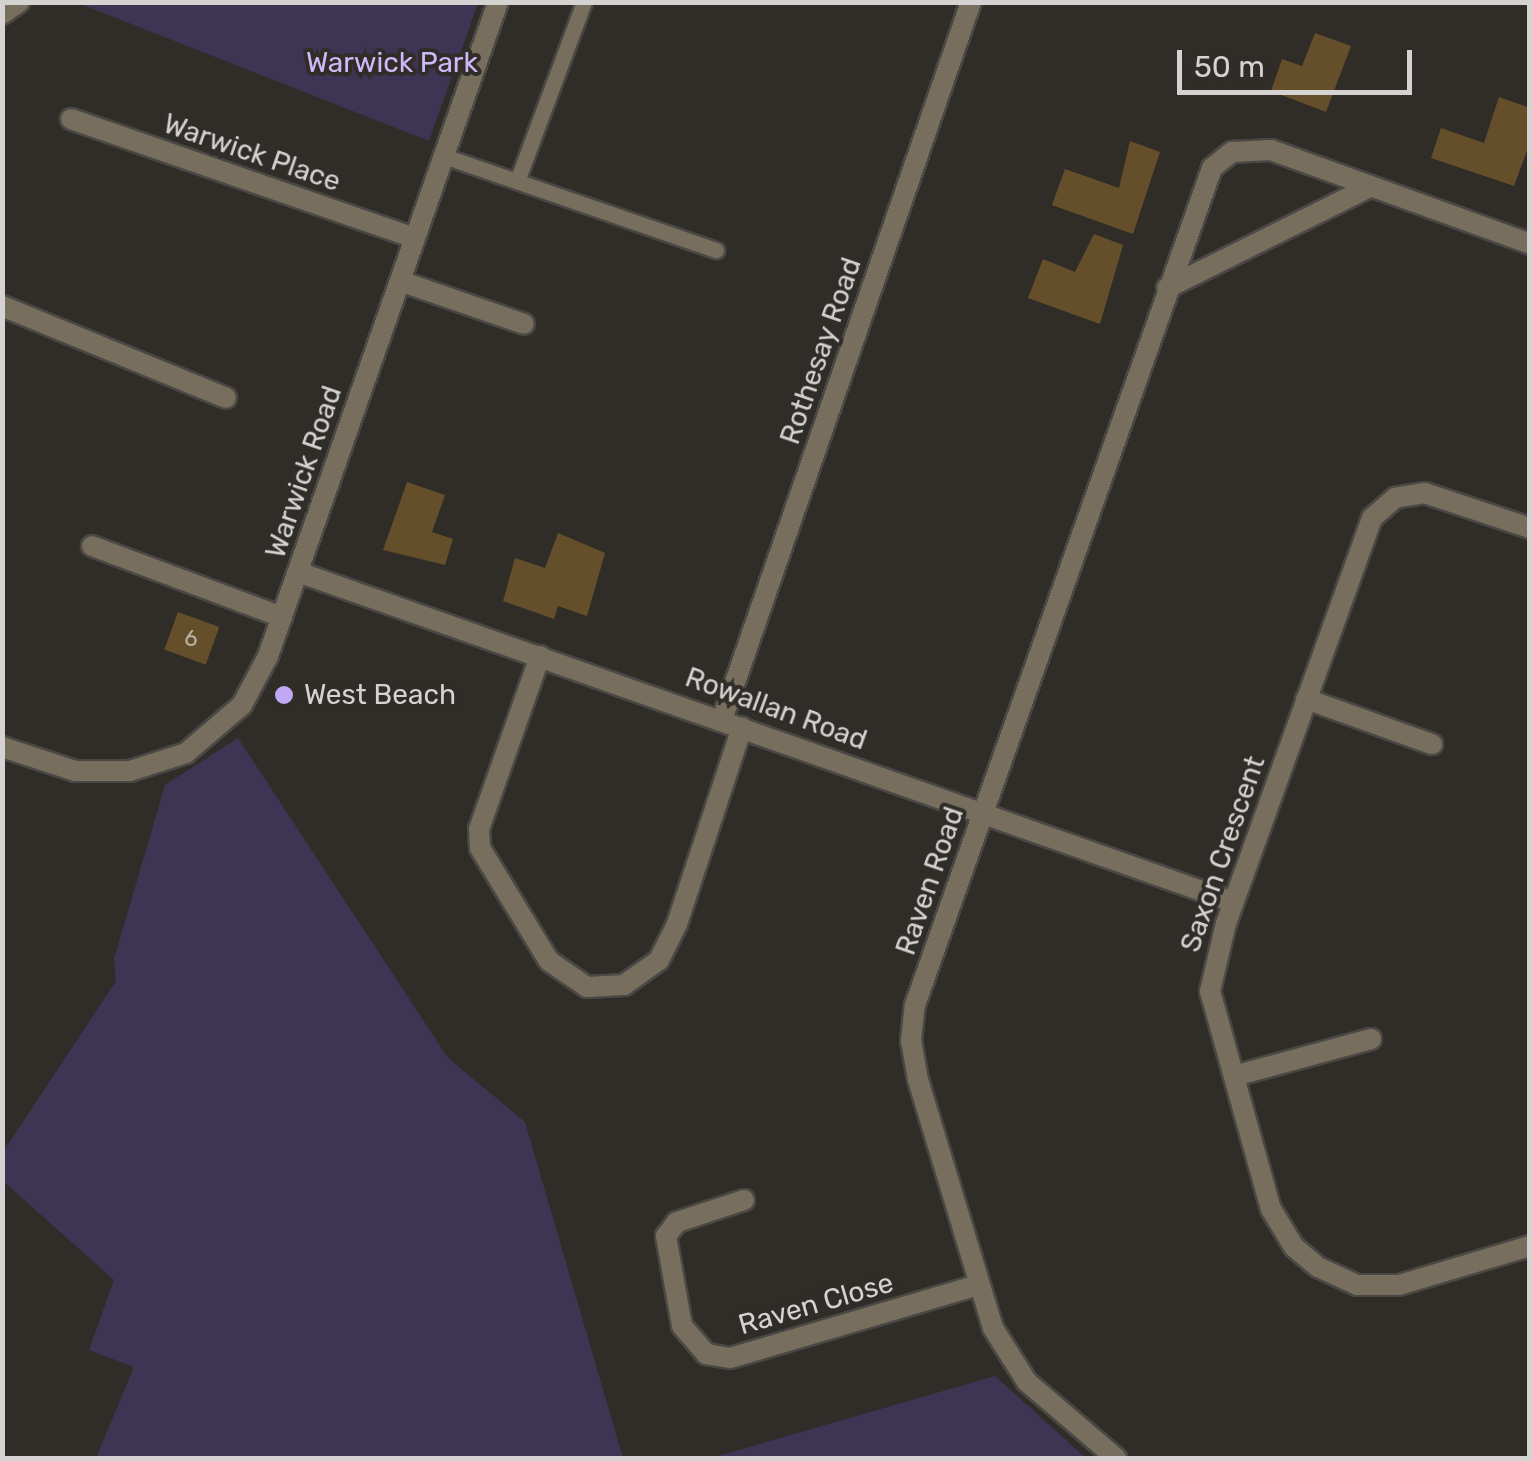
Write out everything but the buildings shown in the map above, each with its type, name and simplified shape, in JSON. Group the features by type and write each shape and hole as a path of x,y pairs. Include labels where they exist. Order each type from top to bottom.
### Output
{"street":[{"path":"2,14 20,2"},
{"name":"Warwick Road","path":"2,747 88,772 130,772 171,760 206,740 242,705 282,616 498,2"},
{"name":"Rothesay Road","path":"722,717 972,2"},
{"name":"Warwick Place","path":"71,120 415,238"},
{"name":"Raven Road","path":"1116,1458 1027,1382 993,1328 912,1041 916,1005 1205,178 1232,152 1272,150 1530,244"},
{"path":"1166,288 1370,186"},
{"path":"400,281 524,324"},
{"path":"2,306 226,398"},
{"name":"Saxon Crescent","path":"1530,528 1426,493 1382,506 1366,532 1233,902 1210,991 1275,1219 1294,1246 1342,1282 1399,1285 1530,1246"},
{"path":"92,546 282,616"},
{"name":"Rowallan Road","path":"298,572 722,717 1233,902"},
{"path":"540,656 480,829 480,848 549,961 587,987 624,985 659,960 677,924 742,727"},
{"path":"1306,699 1432,744"},
{"path":"1234,1076 1371,1039"},
{"name":"Raven Close","path":"744,1200 677,1222 666,1236 682,1326 706,1354 730,1358 978,1284"}],"lane":[{"path":"517,182 584,2"},
{"path":"444,156 716,250"}],"green space":[{"name":"Warwick Park","path":"78,3 478,3 429,141"},
{"path":"238,738 448,1058 525,1122 623,1458 96,1458 134,1367 89,1350 114,1280 3,1181 3,1152 116,981 114,959 165,785"},
{"path":"995,1376 1086,1458 711,1458"}],"place":[{"name":"West Beach","path":"284,695"}]}
